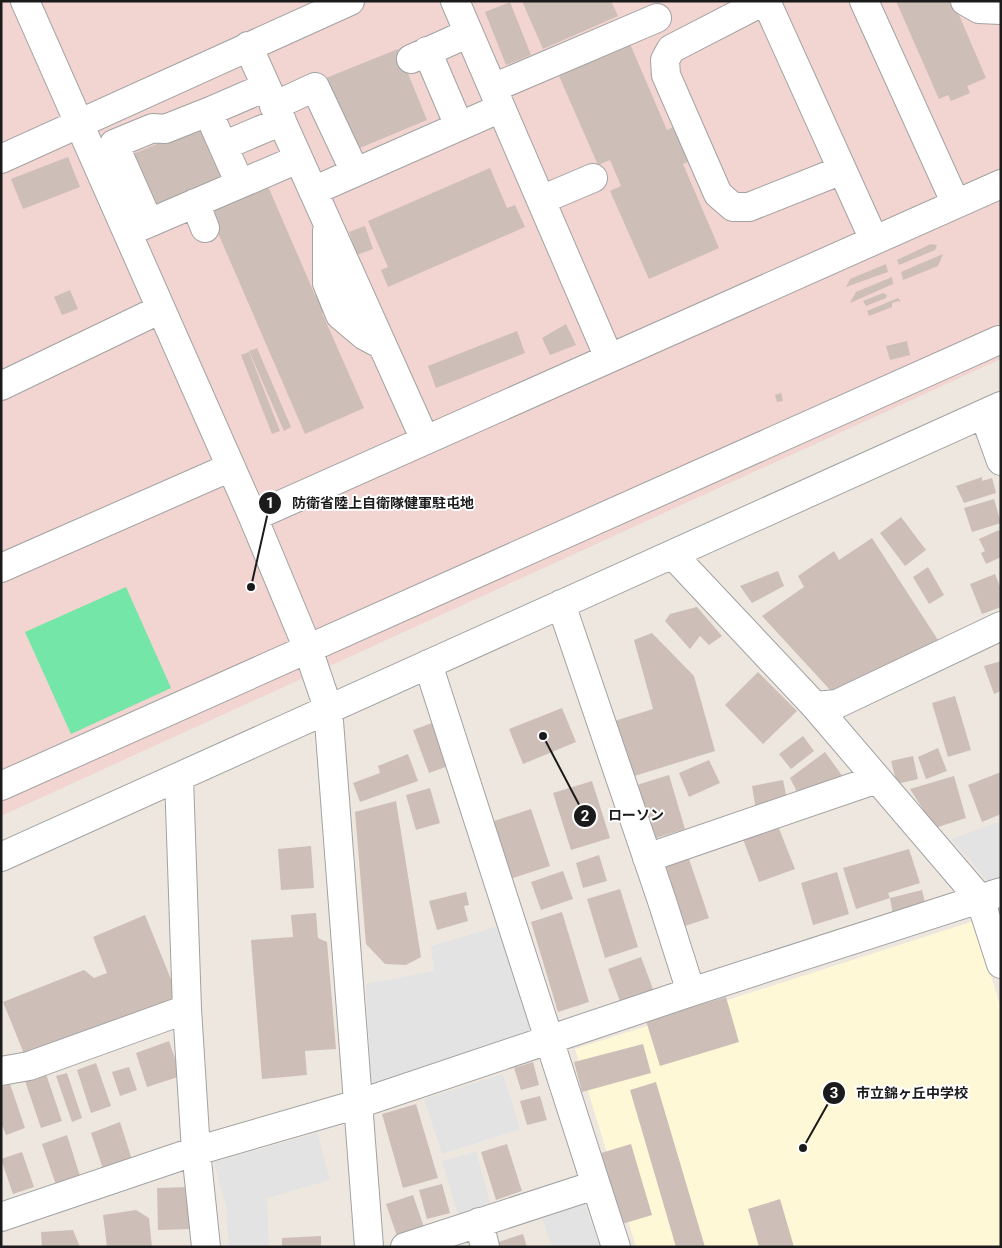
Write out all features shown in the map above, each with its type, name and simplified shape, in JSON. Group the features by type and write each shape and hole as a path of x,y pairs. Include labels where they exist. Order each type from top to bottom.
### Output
{"street":[{"path":"25,1 90,119 138,228"},
{"path":"1,159 350,1"},
{"path":"455,1 609,358"},
{"path":"842,170 749,207 733,207 718,194 666,75 665,60 671,49 765,1 874,240"},
{"path":"864,1 956,204"},
{"path":"965,1 979,9 1001,10"},
{"path":"313,190 460,126 497,98 653,9 671,49"},
{"path":"460,126 419,55 469,33"},
{"path":"248,46 425,440"},
{"path":"223,146 274,105 315,87 355,172"},
{"path":"114,144 154,128 165,130 208,112 274,105"},
{"path":"208,112 240,184"},
{"path":"90,119 114,144 161,308 308,649 328,708 369,1247"},
{"path":"138,228 200,216 240,184 298,158"},
{"path":"541,200 593,178"},
{"path":"253,518 1001,184"},
{"path":"1,386 161,308"},
{"path":"1,786 999,340"},
{"path":"1,857 992,410 1001,461"},
{"path":"1,568 231,467"},
{"path":"674,555 815,706 877,780 990,896 1001,964"},
{"path":"561,604 691,992"},
{"path":"815,706 837,704 1001,626"},
{"path":"428,664 616,1247"},
{"path":"179,778 187,1008 196,1151 206,1247"},
{"path":"647,858 877,780"},
{"path":"1,1217 196,1151 358,1104 691,992 990,896"},
{"path":"1,1071 29,1066 187,1008"},
{"path":"405,1247 482,1234 595,1184"}],"shaded area":[{"path":"1,1 1001,1 1001,359 1,816"},
{"path":"1001,821 1001,877 988,881 951,839"},
{"path":"974,921 1001,1008 1001,1247 636,1247 575,1049"},
{"path":"499,926 533,1032 380,1086 371,1081 366,984 434,971 431,946"},
{"path":"503,1074 520,1129 442,1154 424,1099"},
{"path":"317,1133 330,1180 267,1198 269,1247 229,1247 226,1207 214,1162"},
{"path":"476,1152 491,1205 458,1215 442,1161"},
{"path":"584,1203 600,1247 552,1247 542,1219"}],"green space":[{"path":"126,587 171,688 71,734 25,632"}],"building":[{"path":"522,1 611,1 618,16 543,49"},
{"path":"896,1 953,1 986,78 967,86 970,93 951,101 948,95 939,99"},
{"path":"510,2 531,55 506,65 485,12"},
{"path":"630,44 667,130 696,117 711,152 683,164 719,248 649,279 610,191 621,186 610,160 598,165 559,76"},
{"path":"398,49 427,120 355,150 326,78"},
{"path":"205,124 228,180 153,212 128,156"},
{"path":"68,157 80,187 23,209 11,179"},
{"path":"490,168 507,208 515,205 525,227 388,287 381,270 388,267 368,221"},
{"path":"267,184 315,295 337,286 344,304 322,313 364,408 305,434 208,210"},
{"path":"365,226 373,249 357,255 349,232"},
{"path":"931,244 937,245 935,250 899,265 897,260"},
{"path":"943,254 938,266 903,280 901,272"},
{"path":"886,264 888,272 846,287 850,279"},
{"path":"892,277 893,284 850,303 856,292"},
{"path":"70,290 78,309 62,315 54,297"},
{"path":"883,293 887,295 886,298 866,306 863,301"},
{"path":"898,298 901,302 892,303 892,307 869,316 867,311"},
{"path":"566,324 576,345 550,355 542,338"},
{"path":"517,331 525,353 436,388 428,366"},
{"path":"907,341 910,355 890,360 886,346"},
{"path":"257,348 291,427 284,431 249,351"},
{"path":"249,352 280,431 272,434 241,355"},
{"path":"781,393 783,401 777,402 775,395"},
{"path":"982,477 982,481 992,478 996,493 964,503 956,486"},
{"path":"994,499 1001,523 972,532 964,508"},
{"path":"901,517 926,550 905,566 880,533"},
{"path":"999,530 1001,533 1001,557 986,564 981,553 985,551 979,539"},
{"path":"872,538 938,640 831,691 762,616 804,587 798,576 834,551 839,560"},
{"path":"928,567 944,595 929,604 913,577"},
{"path":"778,571 784,586 752,603 740,586"},
{"path":"995,574 1001,589 1001,607 982,614 970,584"},
{"path":"697,607 722,636 709,645 700,636 690,649 665,621 670,614"},
{"path":"652,633 694,676 715,751 628,778 611,722 653,709 634,640"},
{"path":"1001,661 1001,691 994,694 984,666"},
{"path":"758,672 797,711 763,744 725,705"},
{"path":"955,696 971,750 948,757 932,703"},
{"path":"562,708 576,742 523,764 509,729"},
{"path":"432,723 448,766 429,773 413,730"},
{"path":"803,736 814,751 791,769 779,754"},
{"path":"938,748 947,771 926,779 918,757"},
{"path":"825,752 846,781 798,794 790,778"},
{"path":"408,754 418,781 360,802 353,783 380,773 378,766"},
{"path":"913,756 918,779 897,784 891,761"},
{"path":"709,760 720,783 689,797 679,773"},
{"path":"1001,772 1001,814 982,822 968,785"},
{"path":"669,775 685,829 653,839 637,785"},
{"path":"954,776 966,818 935,828 910,789"},
{"path":"783,780 788,804 756,810 752,786"},
{"path":"592,781 610,838 571,850 553,793"},
{"path":"430,788 440,823 416,830 406,795"},
{"path":"396,801 421,957 406,965 385,964 366,944 355,812"},
{"path":"531,809 550,866 510,879 491,822"},
{"path":"778,826 795,869 759,882 743,839"},
{"path":"311,846 314,888 281,890 278,849"},
{"path":"909,849 920,883 888,893 890,898 856,909 843,868"},
{"path":"599,855 607,881 583,888 576,863"},
{"path":"688,856 709,918 682,927 661,865"},
{"path":"563,871 573,899 541,910 531,882"},
{"path":"837,872 849,914 813,925 801,883"},
{"path":"620,889 638,947 605,958 587,899"},
{"path":"922,890 926,907 893,915 890,898"},
{"path":"466,892 469,905 464,906 468,921 437,930 429,901"},
{"path":"562,912 589,1002 558,1012 531,922"},
{"path":"316,913 318,938 327,942 336,1049 305,1051 307,1075 262,1079 251,940 293,937 291,915"},
{"path":"145,915 181,1004 29,1066 3,1002 84,970 94,978 107,973 93,937"},
{"path":"641,957 654,992 621,1004 608,969"},
{"path":"726,997 739,1042 660,1066 646,1021"},
{"path":"169,1041 181,1076 147,1087 136,1053"},
{"path":"643,1044 651,1073 582,1092 574,1062"},
{"path":"533,1062 539,1085 521,1090 514,1068"},
{"path":"96,1063 111,1106 91,1113 77,1070"},
{"path":"43,1065 62,1121 41,1128 22,1072"},
{"path":"129,1067 137,1090 120,1096 112,1072"},
{"path":"67,1073 82,1118 72,1122 56,1076"},
{"path":"656,1082 705,1247 676,1247 630,1090"},
{"path":"10,1084 25,1128 6,1135 1,1122 1,1087"},
{"path":"540,1096 547,1120 527,1125 520,1101"},
{"path":"416,1104 438,1178 403,1188 382,1114"},
{"path":"120,1122 133,1163 104,1172 91,1133"},
{"path":"67,1135 80,1176 56,1185 42,1144"},
{"path":"507,1144 522,1191 496,1200 481,1152"},
{"path":"631,1144 652,1215 622,1224 601,1153"},
{"path":"22,1152 34,1187 13,1194 1,1159"},
{"path":"442,1184 450,1213 427,1219 419,1190"},
{"path":"190,1187 191,1229 158,1230 157,1188"},
{"path":"413,1195 425,1230 398,1239 386,1204"},
{"path":"780,1199 794,1247 759,1247 748,1209"},
{"path":"136,1210 149,1218 152,1247 107,1247 103,1215"},
{"path":"73,1230 80,1247 42,1247 41,1232"},
{"path":"523,1234 527,1247 496,1247 495,1243"},
{"path":"321,1236 321,1247 282,1247 282,1238"}],"place":[{"name":"防衛省陸上自衛隊健軍駐屯地","path":"251,587"},
{"name":"ローソン","path":"543,736"},
{"name":"市立錦ヶ丘中学校","path":"803,1148"}]}
